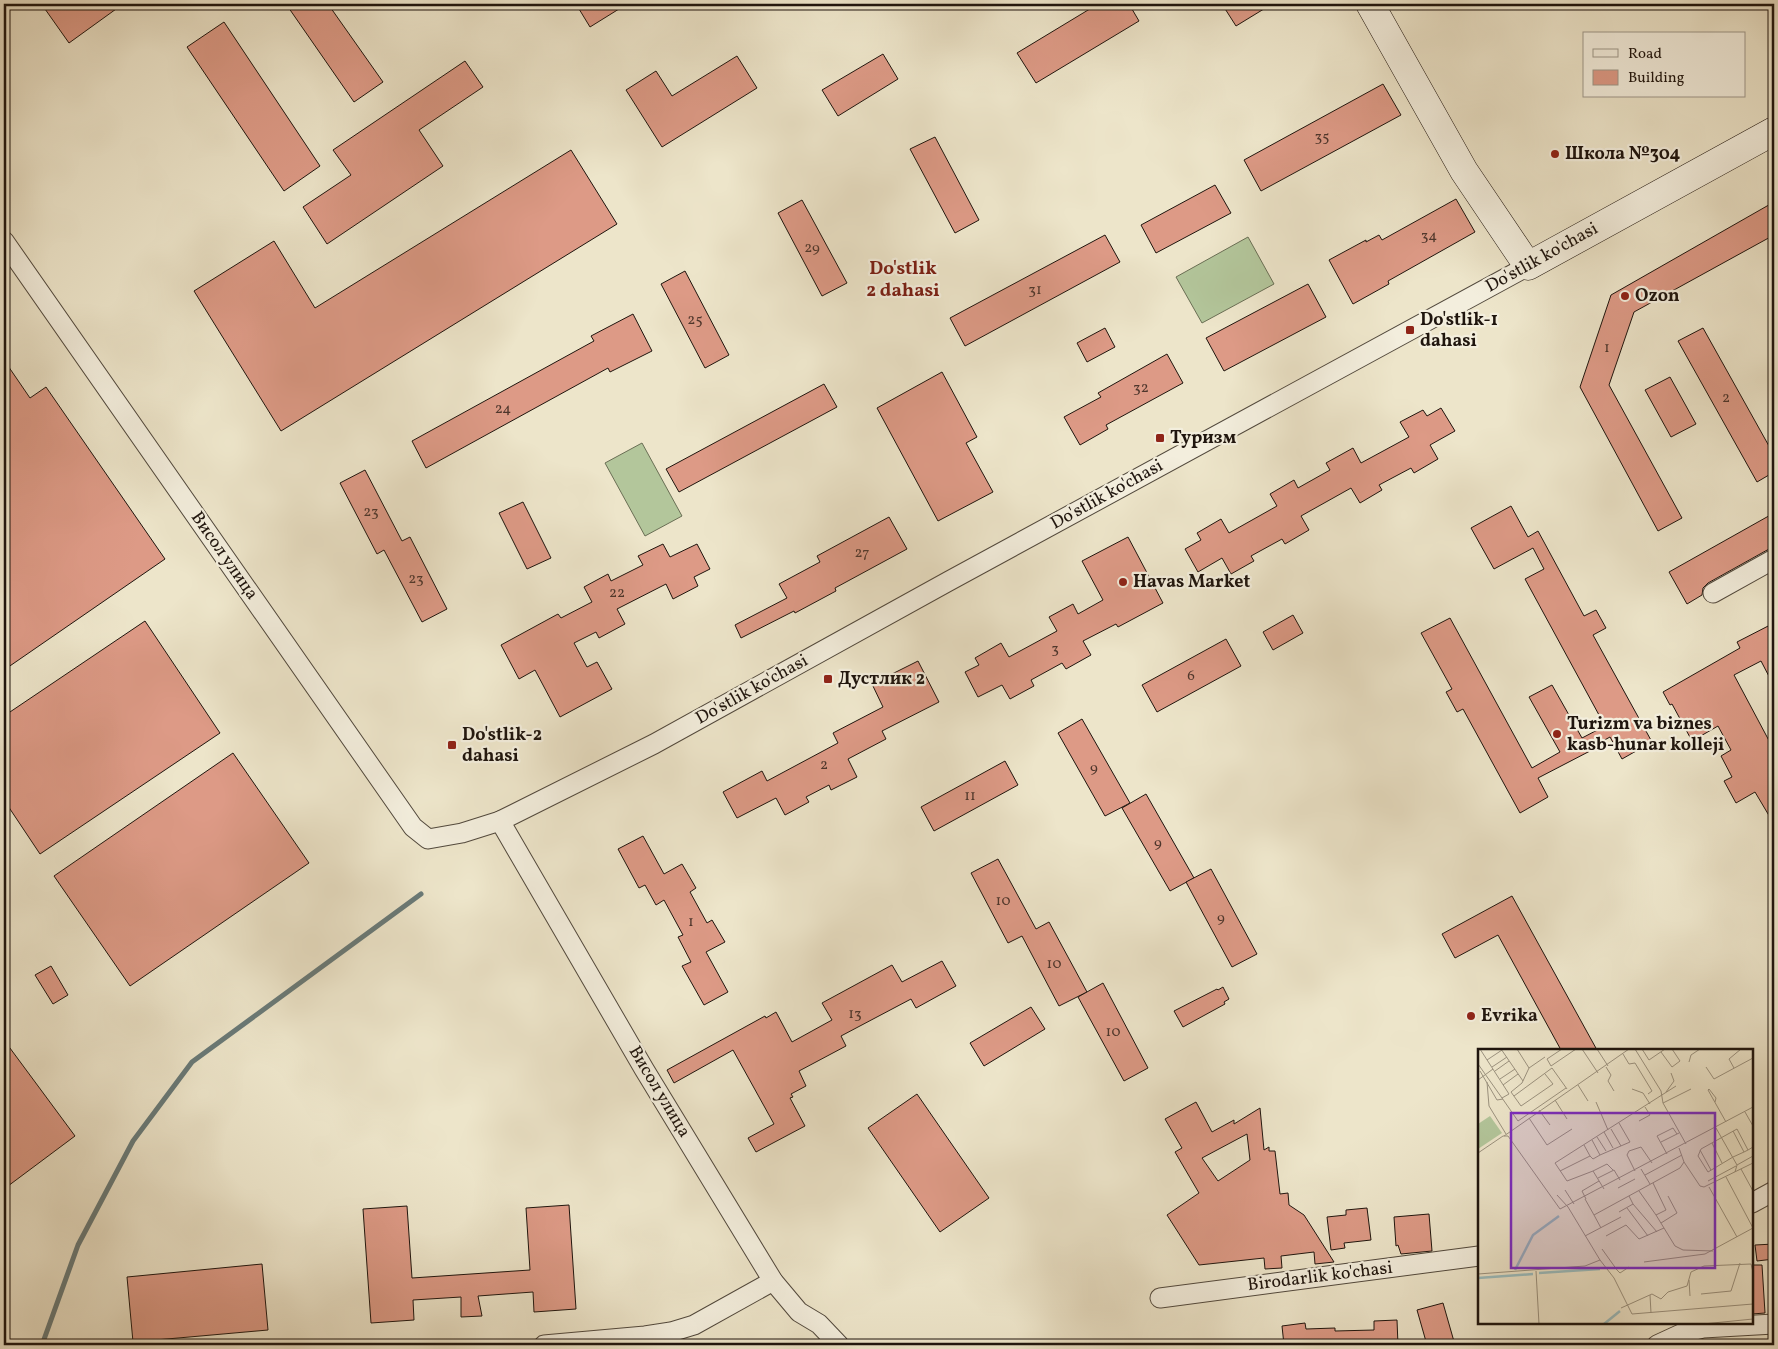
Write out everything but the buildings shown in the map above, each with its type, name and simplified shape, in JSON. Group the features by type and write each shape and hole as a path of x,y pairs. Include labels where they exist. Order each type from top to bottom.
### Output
{"street":[{"path":"1370,4 1464,171 1528,266"},
{"name":"Do'stlik ko'chasi","path":"462,833 500,821 654,744 926,593 1774,131"},
{"name":"Висол улица","path":"4,241 413,827 428,839 462,833"},
{"path":"1713,593 1774,559"},
{"name":"Висол улица","path":"500,821 644,1069 773,1281 799,1312 819,1324 839,1345"},
{"path":"1753,1202 1774,1192"},
{"name":"Birodarlik ko'chasi","path":"1160,1298 1478,1256"},
{"path":"544,1345 671,1332 694,1325 773,1281"},
{"path":"1657,1345 1703,1326 1774,1324"}],"green space":[{"path":"1248,237 1274,284 1202,323 1176,277"},
{"path":"642,443 682,516 645,536 605,463"}],"waterway":[{"path":"42,1345 78,1245 133,1141 192,1062 421,894"}],"place":[{"name":"Школа №304","path":"1555,154"},
{"name":"Ozon","path":"1625,296"},
{"name":"Do'stlik-1 dahasi","path":"1410,330"},
{"name":"Туризм","path":"1160,438"},
{"name":"Havas Market","path":"1123,582"},
{"name":"Дустлик 2","path":"828,679"},
{"name":"Turizm va biznes kasb-hunar kolleji","path":"1557,734"},
{"name":"Do'stlik-2 dahasi","path":"452,745"},
{"name":"Evrika","path":"1471,1016"}],"district":[{"name":"Do'stlik 2 dahasi","path":"903,280"}]}
